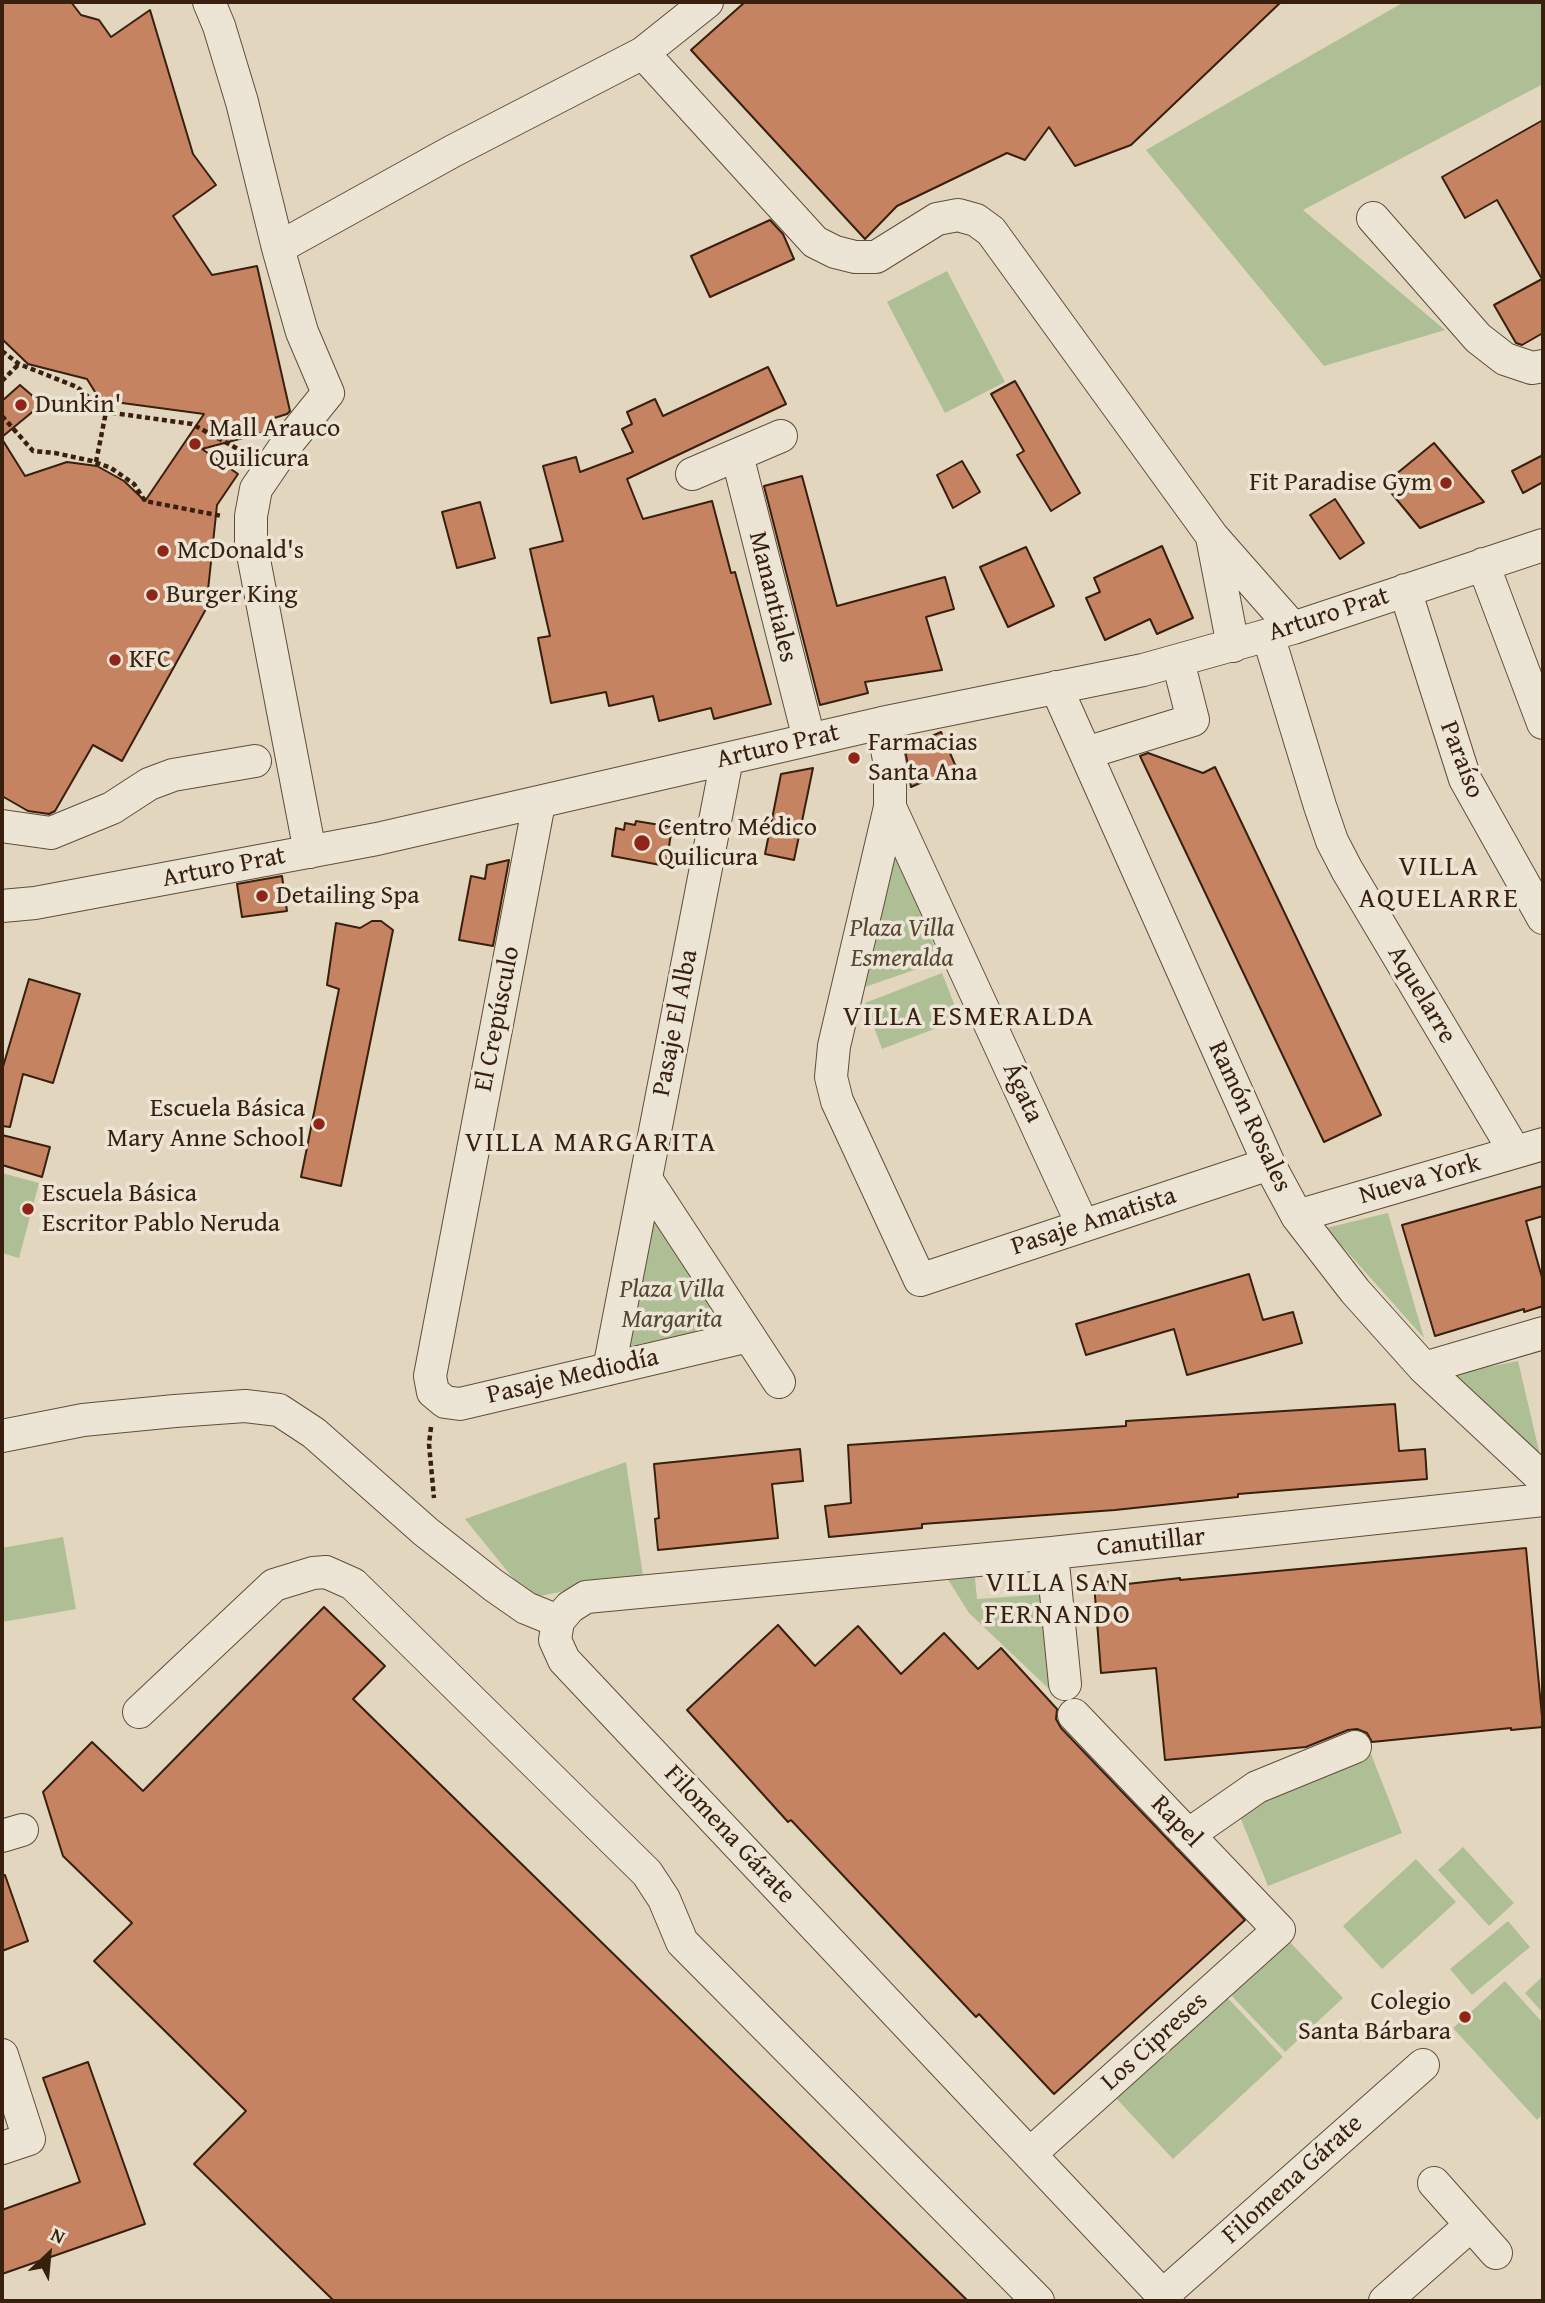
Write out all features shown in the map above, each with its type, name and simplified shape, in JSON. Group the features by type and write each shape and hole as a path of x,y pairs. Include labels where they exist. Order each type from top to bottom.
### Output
{"street":[{"path":"209,2 242,102 302,332 328,393 286,445 256,489 250,516 251,544 310,852"},
{"path":"278,248 453,151 643,53 707,2"},
{"path":"643,53 814,242 835,253 876,257 937,219 958,215 976,220 991,231 1280,631"},
{"path":"1373,218 1478,338 1505,359 1532,368 1543,366"},
{"path":"692,474 781,436"},
{"name":"Manantiales","path":"737,455 809,739"},
{"path":"1212,536 1233,646"},
{"name":"Arturo Prat","path":"2,906 35,903 377,839 809,739 1143,670 1233,646 1543,545"},
{"path":"1483,565 1543,723"},
{"name":"Paraíso","path":"1405,590 1465,779 1543,918"},
{"name":"Aquelarre","path":"1280,631 1320,806 1332,841 1347,870 1529,1148"},
{"path":"1086,753 1193,720 1178,661"},
{"name":"Ramón Rosales","path":"1056,687 1269,1164 1297,1216 1355,1291 1424,1368 1543,1479"},
{"path":"882,723 890,765 890,807"},
{"name":"Pasaje El Alba","path":"609,1369 727,759"},
{"path":"2,827 51,833 112,808 149,784 173,775 255,761"},
{"name":"El Crepúsculo","path":"438,1399 430,1385 430,1376 539,803"},
{"name":"Ágata","path":"890,807 1083,1226"},
{"name":"Pasaje Amatista","path":"890,807 834,1046 831,1077 837,1101 920,1280 1269,1164"},
{"name":"Nueva York","path":"1297,1216 1529,1148"},
{"path":"646,1179 779,1382"},
{"path":"1424,1368 1543,1333"},
{"name":"Pasaje Mediodía","path":"438,1399 460,1404 749,1336"},
{"path":"2,1436 83,1420 175,1411 245,1406 279,1410 314,1433 426,1532 493,1585 526,1608 558,1621"},
{"name":"Canutillar","path":"558,1621 570,1607 586,1597 1052,1553 1543,1500"},
{"path":"1052,1553 1065,1684"},
{"path":"139,1712 274,1585 313,1573 326,1572 353,1584 648,1873 664,1899 682,1942 1038,2301"},
{"name":"Filomena Gárate","path":"558,1621 555,1640 564,1660 1165,2298 1423,2065"},
{"name":"Rapel","path":"1074,1714 1279,1930"},
{"path":"1188,1835 1257,1787 1355,1748"},
{"name":"Los Cipreses","path":"1030,2154 1279,1930"},
{"path":"2,2055 29,2139 2,2148"},
{"path":"1434,2183 1496,2253"},
{"path":"1385,2301 1471,2225"}],"path":[{"path":"2,351 19,365 77,387 106,412 192,424 251,457"},
{"path":"2,381 19,365"},
{"path":"96,462 106,412"},
{"path":"2,416 33,451 96,462 134,484 145,501 225,517"},
{"path":"434,1500 429,1444 438,1399"}],"green space":[{"path":"1404,2 1543,2 1543,84 1303,210 1445,330 1324,366 1146,150"},
{"path":"947,271 1005,382 945,413 887,302"},
{"name":"Plaza Villa Esmeralda","path":"894,844 940,961 862,988"},
{"path":"942,973 960,1019 882,1049 865,1003"},
{"path":"2,1173 39,1183 19,1258 2,1253"},
{"name":"Plaza Villa Margarita","path":"652,1204 724,1310 713,1336 624,1357"},
{"path":"1388,1213 1424,1338 1326,1228"},
{"path":"1518,1361 1540,1455 1453,1374"},
{"path":"626,1462 643,1576 529,1598 465,1519"},
{"path":"63,1537 76,1609 2,1622 2,1548"},
{"path":"1043,1563 1051,1686 1048,1688 969,1613 942,1570 974,1568 977,1599 1035,1595 1034,1564"},
{"path":"1371,1754 1402,1833 1268,1886 1236,1807"},
{"path":"1463,1847 1514,1903 1489,1926 1438,1870"},
{"path":"1416,1859 1456,1902 1382,1969 1343,1926"},
{"path":"1508,1921 1530,1947 1472,1995 1450,1969"},
{"path":"1287,1939 1343,1998 1285,2052 1229,1993"},
{"path":"1543,1976 1543,2013 1525,1993"},
{"path":"1505,1981 1543,2023 1543,2114 1537,2120 1453,2028"},
{"path":"1224,1994 1283,2057 1173,2159 1114,2096"}],"building":[{"path":"2,2 71,2 81,15 99,20 111,37 150,10 193,154 216,185 173,216 212,275 257,266 290,411 271,419 273,430 202,449 238,474 217,505 206,609 122,761 93,745 55,811 49,814 28,811 2,796 2,439 25,476 67,462 97,466 124,481 145,501 204,414 100,400 87,379 28,364 2,339"},
{"path":"745,2 1281,2 1131,145 1075,166 1049,127 1025,160 1007,153 897,206 865,239 691,50"},
{"path":"1543,120 1543,333 1522,345 1516,343 1494,305 1542,279 1497,200 1465,218 1442,177"},
{"path":"770,220 783,234 794,259 710,297 691,256"},
{"path":"768,367 786,404 627,479 643,519 712,501 731,573 735,572 771,704 714,719 711,708 659,721 653,696 609,706 606,692 551,703 538,638 550,636 530,549 563,541 543,466 576,457 580,472 633,452 622,429 632,424 627,412 655,399 663,416"},
{"path":"1015,381 1080,493 1051,511 1017,455 1024,451 991,394"},
{"name":"Dunkin'","path":"20,385 42,404 2,437 2,401"},
{"path":"1434,443 1484,502 1420,528 1384,484"},
{"path":"1543,455 1543,482 1523,493 1512,471"},
{"path":"962,461 980,492 953,508 937,475"},
{"path":"802,476 837,606 945,577 954,609 926,617 942,670 865,682 868,693 820,705 764,486"},
{"path":"1335,499 1364,543 1340,559 1310,515"},
{"path":"480,502 495,558 457,568 442,512"},
{"path":"1162,546 1193,618 1157,634 1150,619 1105,640 1086,598 1100,592 1094,578"},
{"path":"1026,547 1054,606 1008,627 980,567"},
{"path":"941,732 956,767 911,787 905,748"},
{"path":"1148,753 1203,773 1215,767 1381,1115 1324,1142 1140,756"},
{"path":"813,768 794,860 765,854 781,774"},
{"name":"Centro Médico Quilicura","path":"636,821 672,827 666,866 612,856 616,828 624,830 625,823 635,825"},
{"path":"509,860 493,946 459,940 471,876 485,879 487,865"},
{"name":"Detailing Spa","path":"282,876 287,911 242,917 237,884"},
{"path":"372,921 381,921 393,930 341,1186 301,1177 339,989 327,985 336,923 360,928"},
{"path":"29,979 80,994 53,1083 23,1074 10,1127 2,1126 2,1070"},
{"path":"2,1135 50,1147 42,1177 2,1165"},
{"path":"1543,1186 1543,1216 1526,1221 1543,1281 1543,1306 1524,1312 1524,1309 1435,1336 1402,1225"},
{"path":"1249,1274 1263,1320 1293,1312 1302,1343 1187,1375 1174,1329 1086,1355 1076,1324"},
{"path":"1395,1404 1399,1451 1425,1449 1427,1479 1238,1494 1238,1497 1115,1510 922,1524 922,1528 829,1537 825,1506 851,1503 848,1445 1126,1426 1126,1421"},
{"path":"800,1449 803,1481 772,1484 778,1538 658,1550 655,1519 659,1518 654,1464"},
{"path":"1526,1548 1543,1727 1372,1742 1367,1733 1357,1729 1306,1747 1165,1760 1156,1668 1101,1673 1094,1583 1126,1580 1127,1584 1180,1580"},
{"path":"324,1607 385,1666 353,1699 968,2301 334,2301 194,2164 246,2111 94,1961 132,1923 63,1856 43,1792 92,1742 143,1791"},
{"path":"778,1625 815,1666 858,1626 901,1674 944,1633 978,1669 1001,1648 1057,1709 1056,1719 1061,1728 1245,1920 1054,2094 979,2014 976,2017 791,1820 788,1822 687,1710"},
{"path":"5,1875 28,1941 2,1951 2,1876"},
{"path":"88,2062 145,2224 2,2274 2,2210 80,2182 43,2078"}],"place":[{"name":"Dunkin'","path":"21,405"},
{"name":"Mall Arauco Quilicura","path":"195,444"},
{"name":"Fit Paradise Gym","path":"1446,483"},
{"name":"McDonald's","path":"163,551"},
{"name":"Burger King","path":"152,595"},
{"name":"KFC","path":"115,660"},
{"name":"Farmacias Santa Ana","path":"854,758"},
{"name":"Centro Médico Quilicura","path":"642,843"},
{"name":"Detailing Spa","path":"262,896"},
{"name":"Escuela Básica Mary Anne School","path":"319,1124"},
{"name":"Escuela Básica Escritor Pablo Neruda","path":"28,1209"},
{"name":"Colegio Santa Bárbara","path":"1465,2017"}],"district":[{"name":"VILLA AQUELARRE","path":"1439,884"},
{"name":"VILLA ESMERALDA","path":"969,1018"},
{"name":"VILLA MARGARITA","path":"591,1144"},
{"name":"VILLA SAN FERNANDO","path":"1058,1600"}]}
